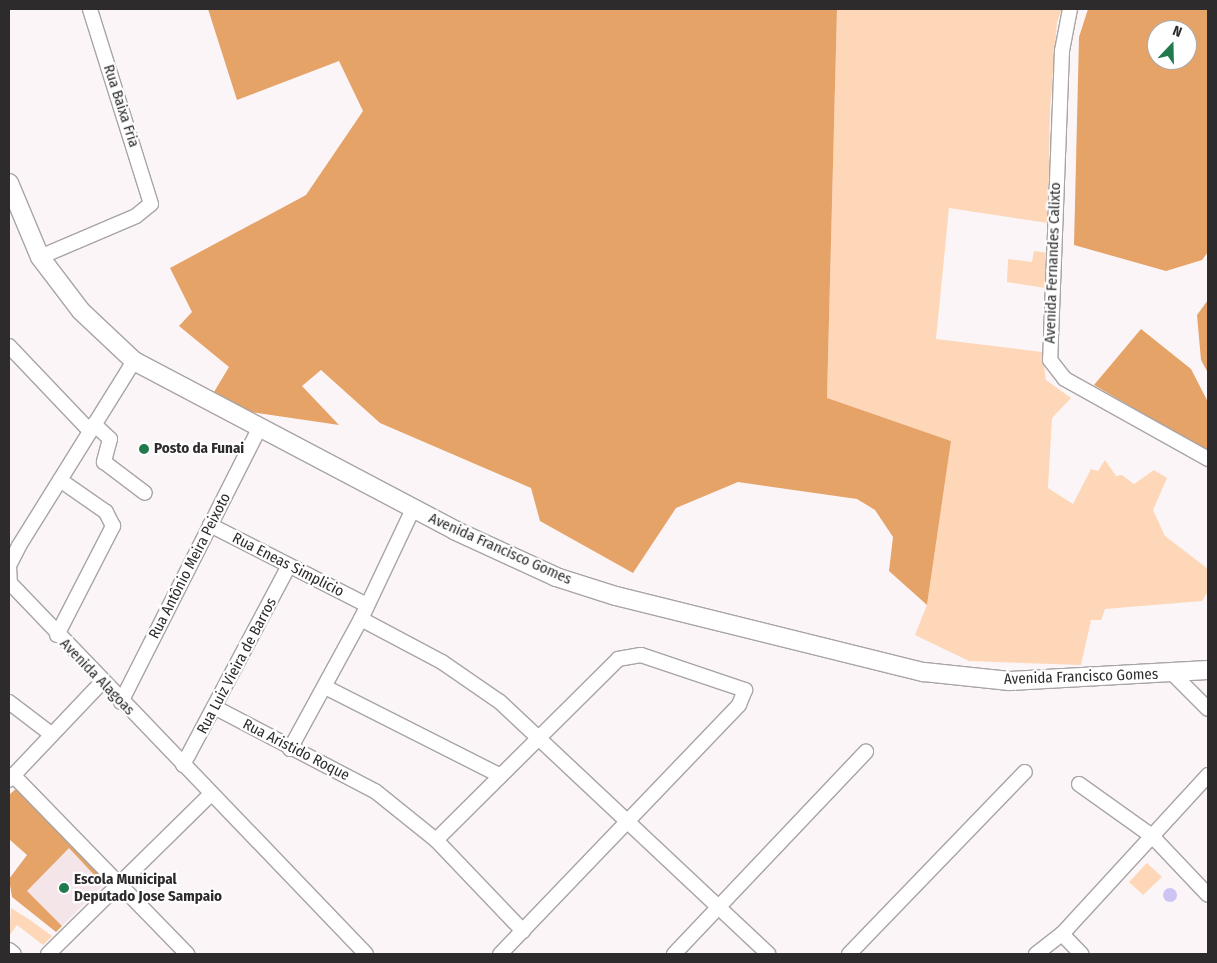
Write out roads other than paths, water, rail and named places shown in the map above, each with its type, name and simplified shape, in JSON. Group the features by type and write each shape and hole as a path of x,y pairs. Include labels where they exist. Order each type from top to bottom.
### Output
{"main road":[{"name":"Avenida Francisco Gomes","path":"9,183 40,258 81,311 134,361 413,509 556,577 616,596 924,672 1010,682 1173,674 1208,670"}],"street":[{"name":"Rua Baixa Fria","path":"40,258 136,216 151,204 90,9"},
{"name":"Avenida Fernandes Calixto","path":"1070,9 1062,51 1050,360 1065,379 1208,459"},
{"path":"9,346 92,428 110,439 104,462 145,493"},
{"name":"Avenida Alagoas","path":"134,361 60,480 14,541 9,571 19,596 183,765 210,796 366,954"},
{"name":"Rua Antônio Meira Peixoto","path":"121,702 259,429"},
{"path":"58,635 113,526 106,512 60,480"},
{"path":"290,748 361,618 413,509"},
{"name":"Rua Eneas Simplicio","path":"210,525 367,605"},
{"name":"Rua Luiz Vieira de Barros","path":"183,765 216,708 289,566"},
{"path":"361,618 442,662 538,735 628,823 768,954"},
{"path":"436,840 538,735 618,659 641,655 745,690 739,705 628,823 500,954"},
{"path":"1173,674 1208,709"},
{"path":"102,682 11,777 186,954"},
{"path":"325,686 409,727 499,775"},
{"path":"9,702 51,734"},
{"name":"Rua Aristido Roque","path":"216,708 375,791 436,840 524,931"},
{"path":"674,954 720,908 866,752"},
{"path":"849,954 1025,772"},
{"path":"1036,954 1062,934 1208,775"},
{"path":"1080,784 1152,836 1208,895"},
{"path":"48,954 210,796"},
{"path":"1062,934 1081,954"},
{"path":"9,950 14,954"}],"place":[{"name":"Posto da Funai","path":"144,449"},
{"name":"Escola Municipal Deputado Jose Sampaio","path":"64,888"}]}
